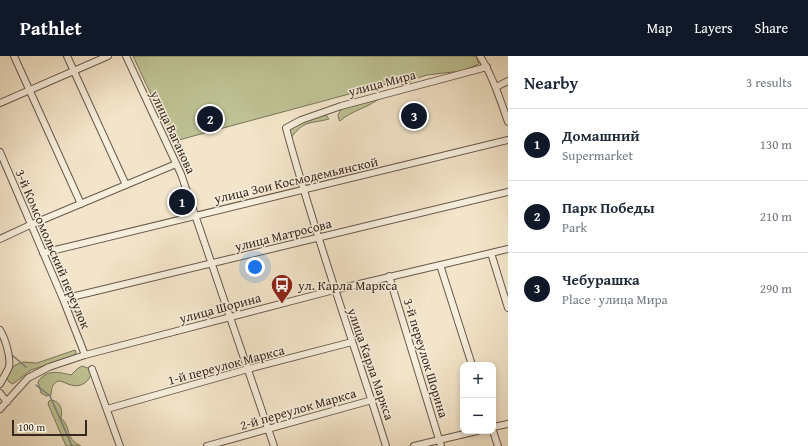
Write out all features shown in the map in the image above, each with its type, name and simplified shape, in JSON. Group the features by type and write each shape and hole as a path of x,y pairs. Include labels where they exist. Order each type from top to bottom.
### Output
{"street":[{"path":"14,56 81,204"},
{"path":"67,56 126,185"},
{"path":"0,103 108,56"},
{"name":"улица Ваганова","path":"126,56 176,164 196,215 274,446"},
{"path":"480,56 496,87 508,122"},
{"name":"улица Мира","path":"286,128 301,120 341,106 487,67"},
{"path":"496,87 508,81"},
{"name":"улица Карла Маркса","path":"286,128 303,190 334,290 372,400 386,446"},
{"name":"улица Зои Космодемьянской","path":"43,253 508,140"},
{"name":"3-й Комсомольский переулок","path":"0,152 63,299 85,355"},
{"path":"0,239 176,164"},
{"name":"улица Матросова","path":"63,299 508,192"},
{"name":"улица Шорина","path":"0,409 32,375 49,367 85,355 230,316 389,276 508,249"},
{"path":"491,253 508,308"},
{"path":"440,265 471,362"},
{"name":"3-й переулок Шорина","path":"389,276 440,443"},
{"path":"0,330 4,338 9,361 9,367 0,384"},
{"name":"1-й переулок Маркса","path":"107,409 248,369 352,342"},
{"path":"92,369 120,446"},
{"path":"0,393 6,402"},
{"name":"2-й переулок Маркса","path":"206,446 372,400"},
{"path":"496,426 508,424"},
{"path":"414,446 440,443 468,434"},
{"path":"494,434 498,446"}],"green space":[{"path":"133,56 476,56 479,64 462,71 427,75 403,85 398,82 390,85 390,83 175,141 171,137"},
{"path":"381,97 340,121 339,120 338,115 342,108"},
{"path":"319,114 326,115 329,119 304,125 291,138 289,134 291,126"},
{"path":"75,350 75,355 31,370 13,384 9,382 7,378 8,374 15,365 23,362 37,363"},
{"path":"82,366 88,368 91,373 89,379 84,384 74,386 58,381 53,385 51,395 46,396 41,393 38,382 45,375 57,372 71,375"},
{"path":"51,400 59,404 62,412 61,418 66,425 72,440 81,446 66,446 48,404"}],"waterway":[{"path":"12,355 26,367"},
{"path":"36,385 50,396 72,446"}],"place":[{"name":"Чебурашка","path":"414,116"},
{"name":"Парк Победы","path":"210,119"},
{"name":"Домашний","path":"182,202"},
{"name":"ул. Карла Маркса","path":"282,304"}]}
